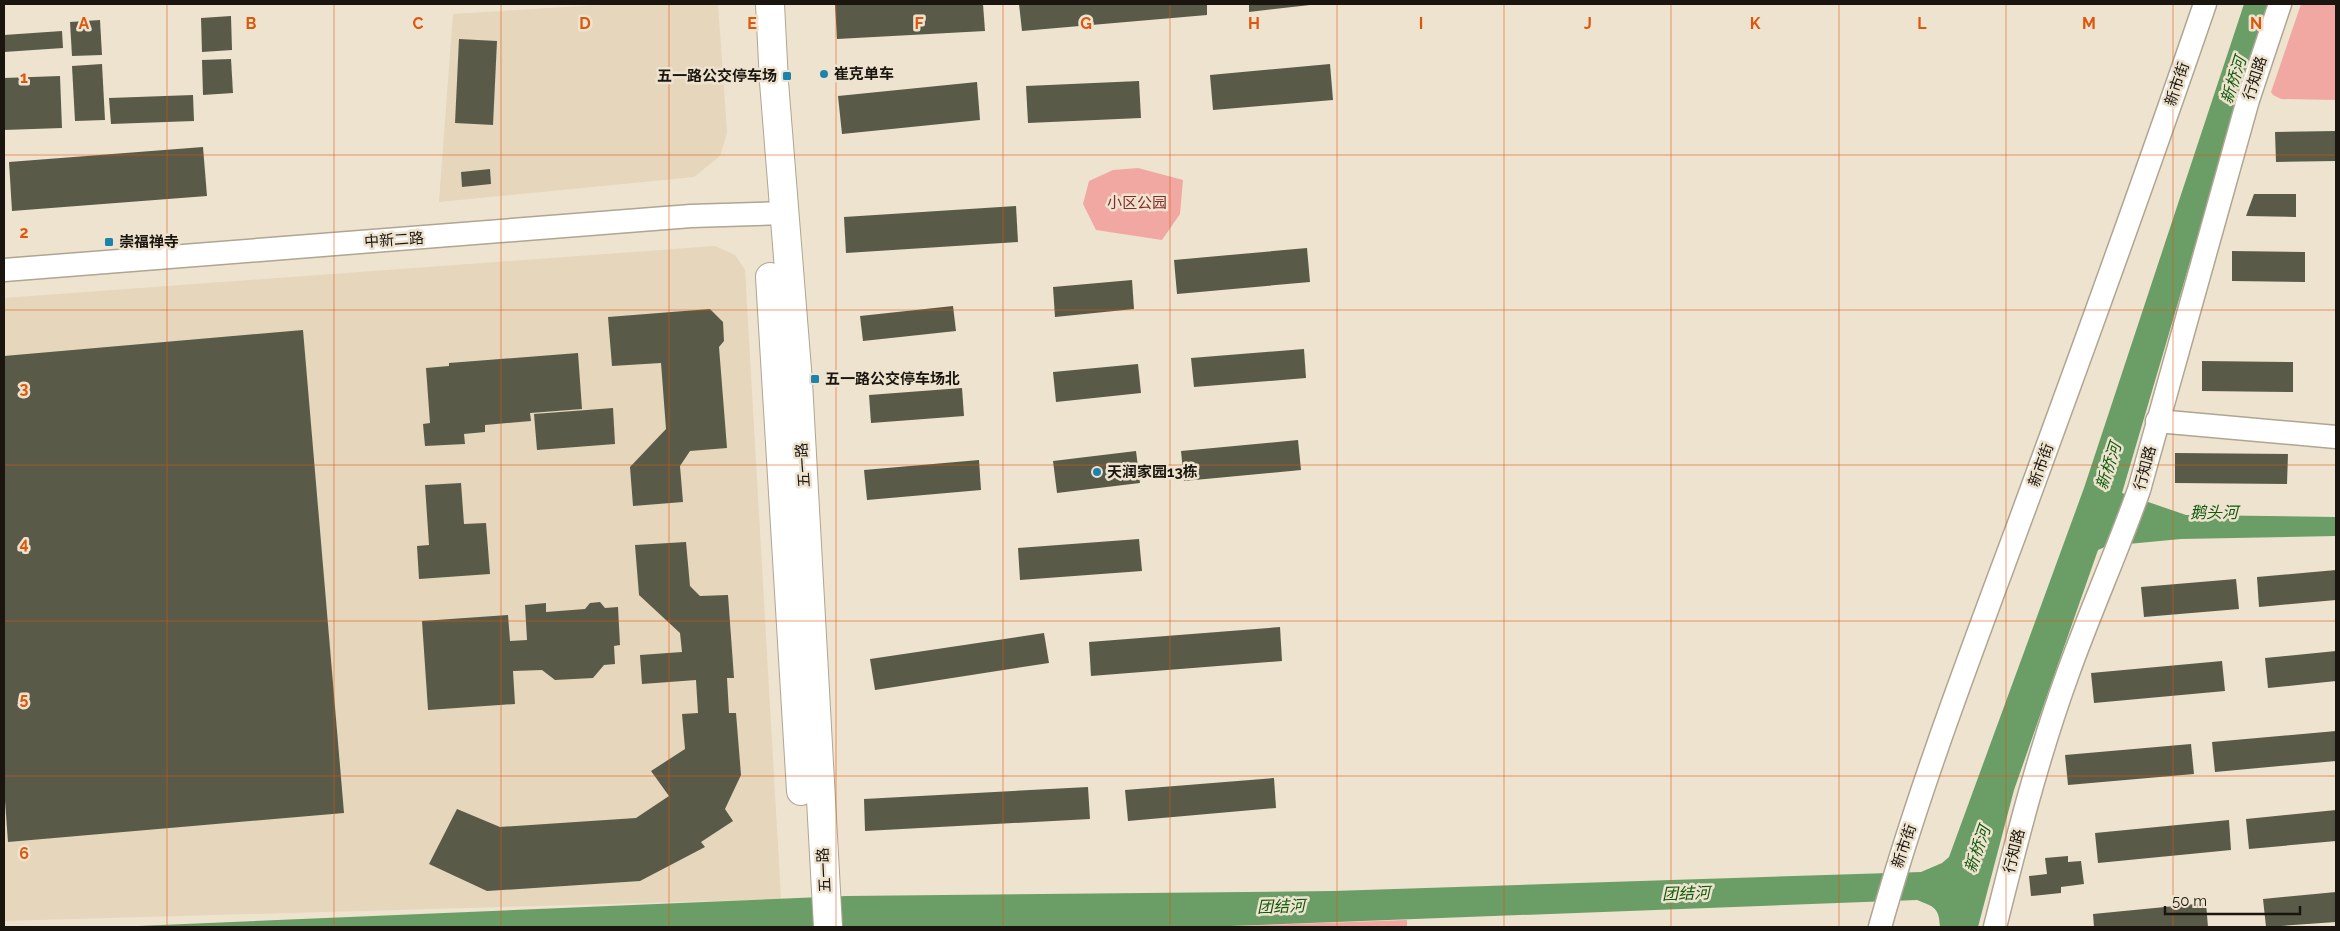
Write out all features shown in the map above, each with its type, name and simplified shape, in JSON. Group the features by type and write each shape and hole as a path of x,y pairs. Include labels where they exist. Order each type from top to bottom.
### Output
{"main road":[{"name":"五一路","path":"755,4 809,557 816,885 810,927"},
{"name":"五一路","path":"770,4 774,82 776,213"},
{"name":"五一路","path":"816,885 828,927"}],"street":[{"name":"新市街","path":"1881,923 1896,868 1960,683 2133,215 2204,4"},
{"name":"行知路","path":"1995,927 2023,813 2067,676 2117,551 2139,490 2248,100 2280,4"},
{"name":"中新二路","path":"4,270 691,216 776,213"},
{"path":"2157,422 2336,437"}],"shaded area":[{"name":"五一路公交停车场","path":"615,4 718,4 727,133 720,156 694,177 439,202 453,14"},
{"path":"715,246 735,255 745,270 781,899 4,921 4,298"}],"green space":[{"path":"2301,4 2336,4 2336,100 2281,99 2271,92"},
{"name":"小区公园","path":"1138,168 1183,180 1180,214 1162,240 1096,230 1083,204 1089,181 1113,170"},
{"path":"1407,920 1407,927 1204,927"}],"water":[{"path":"2244,4 2269,4 2220,160 2122,493 2186,515 2336,517 2336,536 2181,539 2107,546 2098,550 2014,790 1978,927 1940,927 1939,916 1935,909 1917,900 1204,927 114,927 846,896 1333,891 1921,872 1942,863 1949,857 2084,488"}],"building":[{"path":"835,4 983,4 985,31 837,39"},
{"path":"1019,4 1207,4 1207,15 1022,31"},
{"path":"1249,4 1310,4 1310,5 1249,12"},
{"path":"231,16 232,50 202,52 201,18"},
{"path":"100,20 102,55 72,56 70,22"},
{"path":"62,31 63,48 4,52 4,35"},
{"path":"459,39 497,41 493,125 455,123"},
{"path":"231,59 233,93 203,95 202,60"},
{"path":"102,64 105,120 75,121 72,66"},
{"path":"1330,64 1333,100 1213,110 1210,75"},
{"path":"60,76 62,128 4,130 4,78"},
{"path":"1139,81 1141,118 1028,123 1026,86"},
{"path":"977,82 980,120 842,134 838,96"},
{"path":"193,95 194,121 111,124 109,98"},
{"path":"2336,131 2336,161 2276,162 2275,132"},
{"path":"203,147 207,196 12,211 9,162"},
{"path":"490,169 491,184 462,187 461,172"},
{"path":"2254,194 2296,194 2296,217 2246,216"},
{"path":"1016,206 1018,242 846,253 844,217"},
{"path":"1307,248 1310,282 1177,294 1174,260"},
{"path":"2232,251 2305,252 2305,282 2232,281"},
{"path":"1132,280 1134,309 1055,317 1053,287"},
{"path":"953,306 956,331 863,341 860,316"},
{"path":"710,309 723,322 724,341 719,347 727,448 690,451 680,466 683,502 633,506 630,467 666,429 661,363 612,366 608,317"},
{"path":"303,330 344,813 8,842 4,787 4,356"},
{"path":"1304,349 1306,378 1194,387 1191,358"},
{"path":"578,353 582,409 530,413 531,421 485,425 485,432 464,434 465,444 425,446 423,424 430,423 426,368 449,366 449,363"},
{"path":"2202,361 2293,362 2293,392 2202,391"},
{"path":"1138,364 1141,393 1056,402 1053,372"},
{"path":"962,388 964,416 871,423 869,395"},
{"path":"613,408 615,444 537,450 534,414"},
{"path":"1298,440 1301,470 1184,481 1181,451"},
{"name":"天润家园13栋","path":"1136,451 1140,483 1057,493 1053,461"},
{"path":"2175,453 2288,454 2287,484 2175,483"},
{"path":"979,460 981,490 867,500 864,470"},
{"path":"461,483 464,524 486,523 490,574 419,579 417,546 429,545 425,485"},
{"path":"1139,539 1142,571 1020,580 1018,548"},
{"path":"686,542 690,586 700,596 728,595 734,678 727,678 729,713 736,713 741,775 725,809 733,821 701,842 705,847 640,881 487,891 429,864 457,809 500,827 636,818 669,796 651,771 685,749 682,714 698,713 696,680 642,684 640,655 682,652 680,633 639,595 635,545"},
{"path":"2336,570 2336,600 2259,607 2257,577"},
{"path":"2236,579 2239,609 2144,617 2141,587"},
{"path":"600,602 605,608 618,607 620,645 614,646 615,664 604,665 593,678 555,680 542,670 513,671 515,704 428,710 422,621 508,615 510,641 527,640 525,605 546,603 546,612 585,609 590,603"},
{"path":"1280,627 1282,661 1091,676 1089,642"},
{"path":"1044,633 1049,663 875,690 870,659"},
{"path":"2336,651 2336,681 2268,688 2265,658"},
{"path":"2222,661 2225,691 2094,703 2091,673"},
{"path":"2336,731 2336,761 2215,772 2212,742"},
{"path":"2191,744 2194,774 2068,785 2065,755"},
{"path":"1274,778 1276,808 1128,821 1125,790"},
{"path":"1088,787 1090,819 865,831 864,799"},
{"path":"2336,810 2336,841 2249,849 2246,819"},
{"path":"2229,820 2231,850 2098,863 2095,833"},
{"path":"2068,856 2068,862 2081,861 2084,884 2061,887 2061,893 2031,896 2029,876 2047,874 2045,858"},
{"path":"2336,892 2336,922 2266,927 2263,899"},
{"path":"2206,903 2208,927 2094,927 2093,914"}],"place":[{"name":"崔克单车","path":"824,74"},
{"name":"五一路公交停车场","path":"787,76"},
{"name":"崇福禅寺","path":"109,242"},
{"name":"五一路公交停车场北","path":"815,379"},
{"name":"天润家园13栋","path":"1097,472"}],"water label":[{"name":"新桥河","path":"2233,80"},
{"name":"新桥河","path":"2108,466"},
{"name":"鹅头河","path":"2214,512"},
{"name":"新桥河","path":"1977,849"},
{"name":"团结河","path":"1686,893"},
{"name":"团结河","path":"1281,906"}]}
